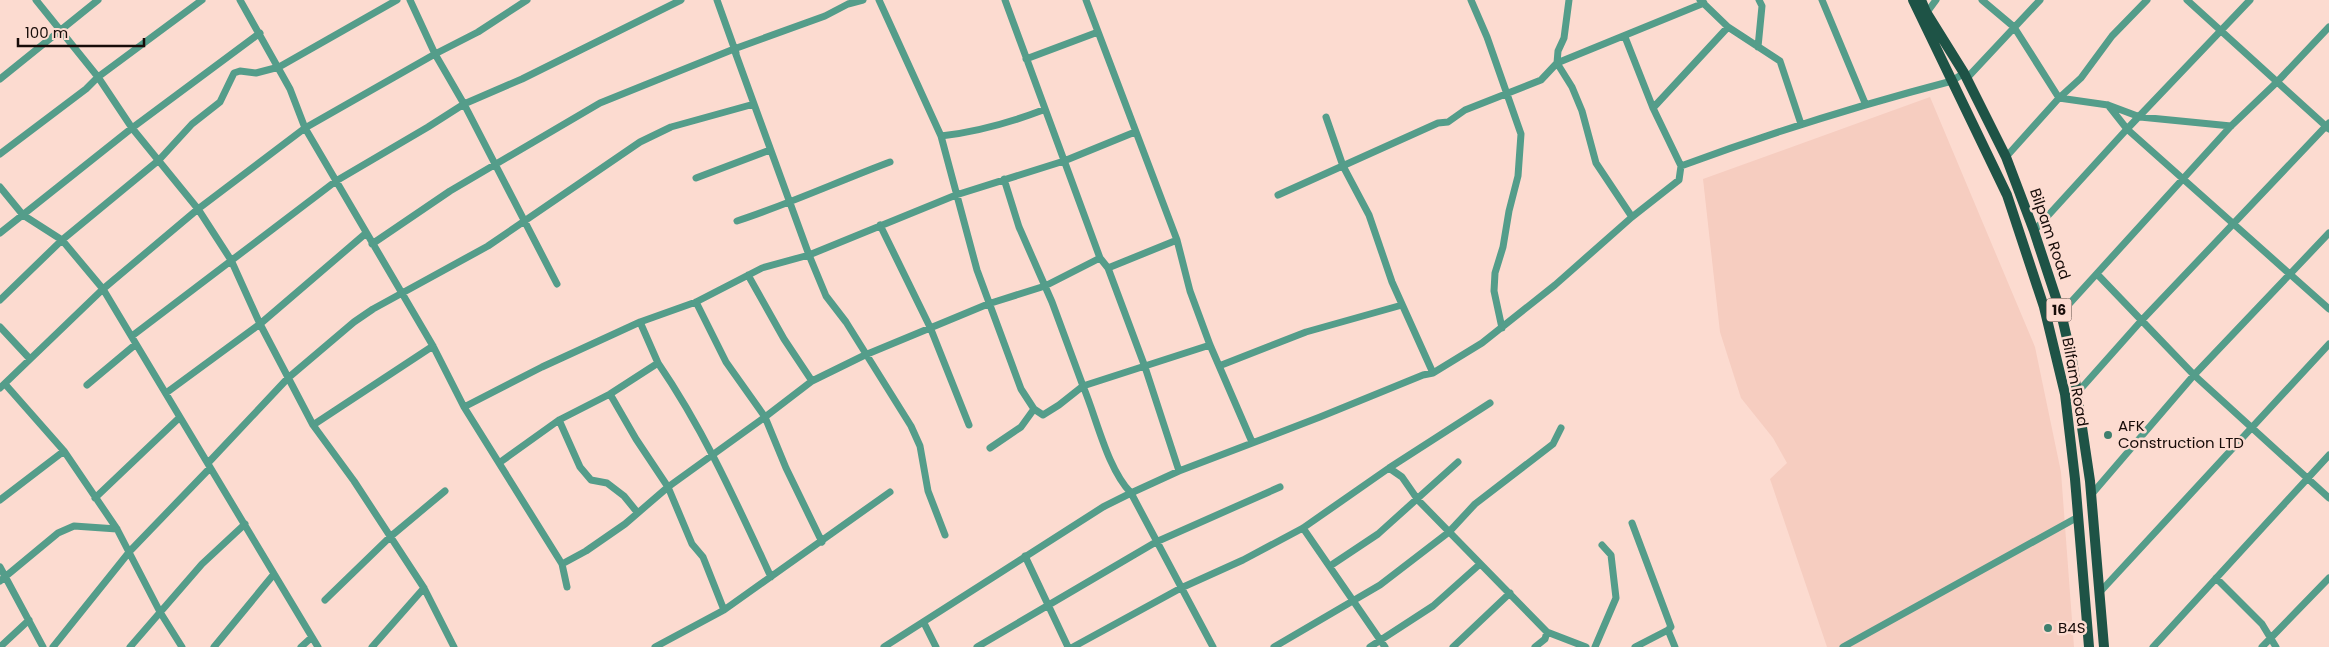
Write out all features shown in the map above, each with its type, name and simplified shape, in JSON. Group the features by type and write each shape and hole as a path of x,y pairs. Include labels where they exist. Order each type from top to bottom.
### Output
{"main road":[{"name":"Bilfam Road","path":"1913,0 1925,16 1952,80 2007,195 2044,307 2062,377 2078,517 2089,647"},
{"name":"Bilpam Road","path":"1922,0 1925,16 1966,76 2006,157 2034,231 2060,314 2078,393 2091,495 2104,647"}],"street":[{"path":"36,0 98,77 132,128 198,209 231,260 260,324 313,425 424,588 451,645"},
{"path":"0,79 98,0"},
{"path":"0,154 86,90 98,77 202,0"},
{"path":"240,0 279,67 305,128 365,234 433,346 464,407 562,564 567,587"},
{"path":"0,300 62,240 159,160 192,124 220,102 234,73 240,71 256,73 279,67 397,0"},
{"path":"410,0 435,54 464,104 557,284"},
{"path":"182,647 160,612 117,529 64,451 2,386 103,289 198,209 305,128 435,54 478,32 527,0"},
{"path":"132,336 336,180 428,128 464,104 522,79 681,0"},
{"path":"718,0 770,150 826,296 846,322 910,426 920,446 928,492 945,535"},
{"path":"372,244 450,192 600,103 863,0"},
{"path":"878,0 941,136 988,304 1021,389 1034,409 1043,415 1083,386 1210,345"},
{"path":"1005,0 1100,258 1108,268 1145,367 1179,470"},
{"path":"1086,0 1177,240 1190,291 1210,345 1252,442"},
{"path":"1471,0 1487,37 1521,134 1518,176 1509,211 1503,247 1495,273 1494,291 1502,328"},
{"path":"1569,0 1564,38 1558,51 1557,63 1572,87 1582,111 1596,162 1632,216"},
{"path":"1758,47 1762,6 1759,0"},
{"path":"1822,0 1865,103"},
{"path":"1925,16 1936,0"},
{"path":"1982,0 2014,27 2060,98 2108,105 2140,117 2231,126"},
{"path":"1681,166 1865,103 1966,76 2040,0"},
{"path":"2006,157 2081,78 2112,36 2147,0"},
{"path":"2078,393 2141,321 2328,126 2187,0"},
{"path":"2034,231 2127,129 2250,0"},
{"path":"1278,195 1438,123 1448,122 1465,110 1541,80 1557,63 1625,36 1702,1 1728,27 1780,61 1801,124"},
{"path":"1653,108 1728,27"},
{"path":"2060,314 2231,126 2277,82 2329,27"},
{"path":"1026,58 1098,32"},
{"path":"0,233 132,128 260,33"},
{"path":"884,647 1103,507 1131,492 1179,470 1320,417 1423,375 1433,373 1482,344 1555,285 1632,216 1679,180 1681,166 1653,108 1625,36"},
{"path":"734,49 809,255"},
{"path":"52,647 130,551 288,378 354,322 401,293 456,266 525,222 640,142 671,127 754,104"},
{"path":"2108,105 2127,129 2182,180 2329,309"},
{"path":"941,136 970,133 1043,110"},
{"path":"1326,117 1343,166 1368,215 1402,305 1433,373"},
{"path":"464,407 542,367 640,322 696,302 762,268 809,255 880,224 956,195 1064,161 1135,132"},
{"path":"696,178 770,150"},
{"path":"737,221 790,203 829,185 890,162"},
{"path":"1004,179 1019,228 1074,356 1110,461 1121,482 1131,492 1213,647"},
{"path":"0,187 23,215 62,240 103,289 318,647"},
{"path":"880,224 930,327 968,425"},
{"path":"2091,495 2194,375 2329,233"},
{"path":"166,393 260,324 365,234"},
{"path":"1108,268 1177,240"},
{"path":"562,564 586,551 812,381 865,355 930,327 988,304 1045,286 1100,258"},
{"path":"2097,274 2194,375 2329,498"},
{"path":"748,275 784,339 812,381"},
{"path":"696,302 726,362 765,417 786,468 822,542"},
{"path":"1219,366 1306,332 1402,305"},
{"path":"640,322 658,363 685,402 714,456 771,577"},
{"path":"0,327 30,359"},
{"path":"87,385 136,344"},
{"path":"2100,592 2329,344"},
{"path":"313,425 433,346"},
{"path":"499,463 559,420 610,394 658,363"},
{"path":"610,394 636,439 668,488 692,544 703,557 724,610"},
{"path":"1073,647 1181,588 1243,560 1303,528 1490,402"},
{"path":"990,448 1021,427 1034,409"},
{"path":"95,498 179,418"},
{"path":"559,420 580,467 591,480 607,483 613,487 624,496 637,512"},
{"path":"1274,647 1353,599 1380,585 1449,532 1475,504 1553,444 1561,428"},
{"path":"0,500 64,451"},
{"path":"2153,647 2329,455"},
{"path":"1330,566 1378,534 1458,462"},
{"path":"1390,468 1402,477 1418,500 1547,632 1586,647"},
{"path":"977,647 1156,542 1280,487"},
{"path":"325,600 390,537 445,491"},
{"path":"655,647 724,610 890,492"},
{"path":"1843,647 2078,517"},
{"path":"1632,523 1671,627 1635,647"},
{"path":"130,647 202,564 245,524"},
{"path":"3,579 58,533 74,526 117,529"},
{"path":"1303,528 1383,644"},
{"path":"1595,647 1616,598 1611,555 1602,545"},
{"path":"1025,556 1068,647"},
{"path":"1370,647 1383,644 1433,606 1480,564"},
{"path":"0,568 3,579 29,620 42,647"},
{"path":"214,647 274,574"},
{"path":"2216,578 2262,624 2276,647"},
{"path":"2262,647 2329,578"},
{"path":"372,647 424,588"},
{"path":"1453,647 1510,592"},
{"path":"0,647 29,620"},
{"path":"924,623 936,647"},
{"path":"1668,630 1675,647"},
{"path":"1535,647 1545,639 1547,632"},
{"path":"301,647 312,637"}],"shaded area":[{"path":"1930,97 2035,347 2061,472 2074,647 1827,647 1770,479 1787,463 1773,438 1741,398 1720,332 1703,179"}],"place":[{"name":"AFK Construction LTD","path":"2108,435"},
{"name":"B4S","path":"2048,628"}]}
